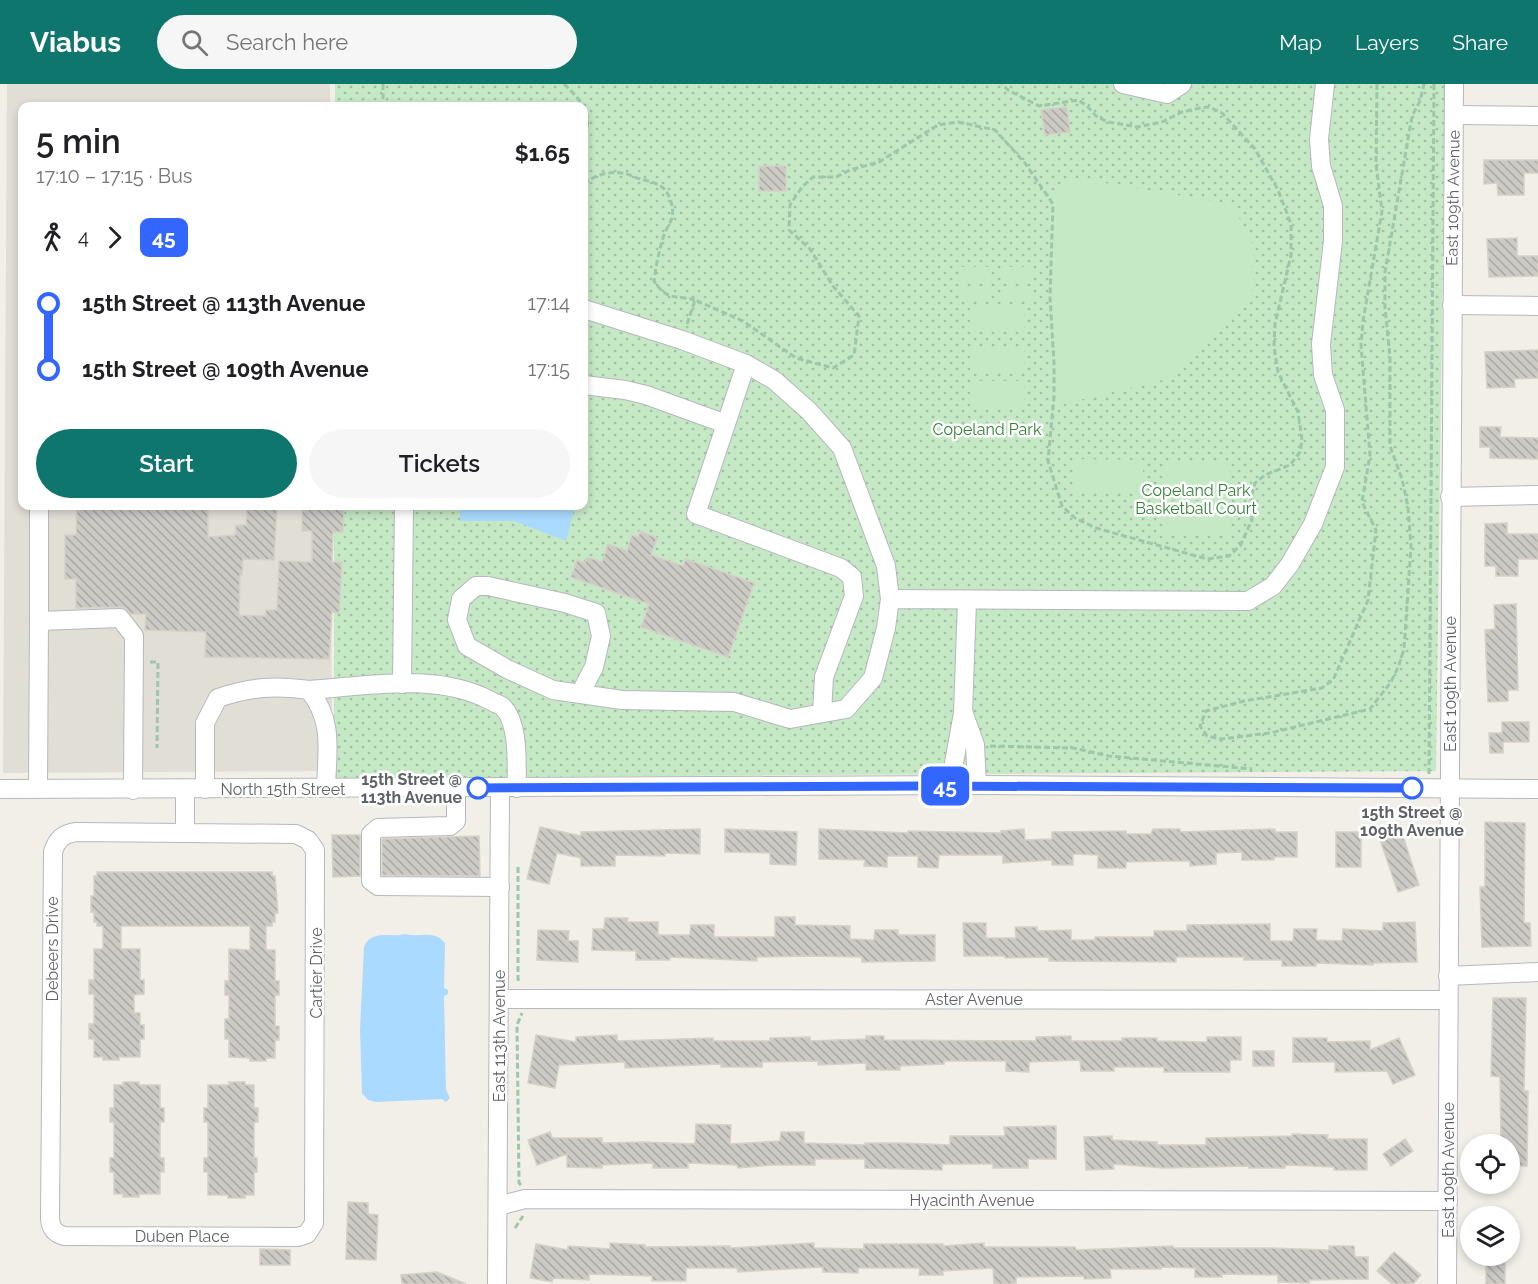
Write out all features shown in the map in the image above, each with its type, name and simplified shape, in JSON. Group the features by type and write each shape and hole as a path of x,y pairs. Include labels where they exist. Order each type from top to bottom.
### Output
{"street":[{"path":"1123,84 1167,94 1182,84"},
{"path":"890,599 1248,601 1273,586 1290,564 1313,524 1335,467 1335,410 1323,375 1321,344 1333,241 1333,206 1321,166 1319,139 1325,84"},
{"name":"East 109th Avenue","path":"1447,1284 1454,84"},
{"path":"1454,115 1538,116"},
{"path":"1452,305 1538,306"},
{"path":"580,694 594,667 601,636 596,613 565,603 488,586 476,586 461,599 457,620 466,645 507,669 553,690 580,694 622,700 734,702 790,719 846,709 873,678 886,628 890,599 886,566 842,448 809,411 774,380 746,364 682,340 588,310"},
{"path":"746,364 696,514 832,564 852,577 854,596 824,677 822,713"},
{"path":"588,385 646,395 726,423"},
{"path":"1450,496 1538,495"},
{"path":"38,789 39,510"},
{"path":"402,684 404,510"},
{"path":"950,786 963,713 967,601"},
{"path":"39,621 120,618 134,636 134,790"},
{"name":"East 113th Avenue","path":"205,789 205,723 218,698 241,690 280,686 309,690 430,684 474,692 503,707 514,730 500,887 497,1284"},
{"path":"309,690 318,702 328,729 326,788"},
{"path":"963,713 975,745 977,786"},
{"name":"North 15th Street","path":"0,789 977,786 1538,789"},
{"path":"456,788 456,821 450,826 378,828 372,834 372,881 378,886 500,887"},
{"path":"185,789 185,833"},
{"name":"Debeers Drive","path":"54,1231 50,1219 53,852 59,839 76,832 185,833"},
{"name":"Cartier Drive","path":"185,833 296,834 308,840 315,850 314,1217 310,1231"},
{"path":"1448,976 1538,972"},
{"name":"Aster Avenue","path":"499,999 1448,1000"},
{"name":"Hyacinth Avenue","path":"498,1206 525,1199 1448,1201"},
{"name":"Duben Place","path":"54,1231 64,1236 274,1237 303,1236 310,1231"}],"path":[{"path":"383,84 383,102"},
{"path":"564,84 582,102"},
{"path":"588,180 610,172 627,174 652,182 666,190 673,208 672,218 664,234 658,257 654,281 661,292 671,297 695,300 743,321 796,358 833,368 854,355 859,316 833,286 810,249 789,230 790,205 802,187 813,177 836,177 850,170 879,162 938,125 958,122 995,130 1025,163 1053,204 1050,297 1054,396 1048,461 1062,506 1075,518 1096,528 1207,559 1229,556 1240,546 1252,519 1251,498 1255,483 1265,475 1290,465 1300,452 1302,440 1298,412 1278,372 1274,347 1276,316 1291,255 1292,224 1278,190 1255,148 1222,113 1209,107 1182,112 1162,122 1138,127 1108,122 1096,116 1087,106 1077,100 1039,106 1008,90 1002,84"},
{"path":"1377,84 1376,164 1382,211 1361,345 1370,455 1362,502 1376,530 1368,600 1333,680 1322,688 1244,701 1206,711 1200,726 1207,736 1221,739 1270,733 1370,709 1391,682 1404,649 1411,547 1408,507 1402,479 1390,446 1390,357 1385,308 1385,272 1412,116 1420,101 1424,84"},
{"path":"1418,774 1429,774 1434,84"},
{"path":"682,340 695,300"},
{"path":"134,663 158,662 157,748"},
{"path":"988,746 1073,748 1109,756 1253,769"},
{"path":"515,1239 515,1228 525,1214 525,1189 519,1183 517,1025 528,999 518,979 518,863"}],"shaded area":[{"path":"7,84 330,84 330,102 18,102 18,510 331,510 332,771 3,773"}],"green space":[{"name":"Copeland Park","path":"335,84 1445,84 1436,771 334,778 334,510 588,510 588,102 335,102"},
{"path":"1069,177 1232,204 1252,243 1252,301 1171,378 1050,407 1050,199"},
{"path":"960,267 991,267 991,281 960,281"},
{"path":"1002,267 1033,267 1033,281 1002,281"},
{"path":"960,286 991,286 991,300 960,300"},
{"path":"1003,286 1033,286 1033,300 1003,300"},
{"path":"970,306 1024,306 1024,331 970,331"},
{"path":"970,348 1024,348 1024,373 970,373"},
{"path":"970,381 1024,381 1024,406 970,407"},
{"path":"1075,459 1143,460 1143,493 1074,492"},
{"path":"1163,462 1228,462 1228,497 1163,497"},
{"path":"1163,501 1229,501 1229,536 1163,536"}],"water":[{"path":"460,510 574,510 566,541 514,521 460,521"},
{"path":"405,934 436,936 445,943 444,988 448,990 448,994 444,996 446,1090 450,1098 446,1102 442,1099 376,1102 368,1100 362,1093 360,1030 364,947 367,941 377,936"}],"building":[{"path":"1067,107 1070,132 1045,135 1041,110"},
{"path":"1484,160 1538,160 1538,173 1524,173 1524,195 1498,195 1497,183 1484,184"},
{"path":"759,166 786,166 786,191 759,191"},
{"path":"1517,238 1517,256 1538,256 1538,276 1489,277 1487,239"},
{"path":"1538,350 1538,378 1514,379 1515,387 1487,388 1485,352"},
{"path":"1480,427 1501,427 1500,437 1538,438 1538,459 1490,458 1490,447 1480,447"},
{"path":"77,510 208,510 208,537 235,535 236,525 246,525 247,510 277,510 274,560 243,559 242,575 240,575 239,615 265,616 266,610 277,610 279,561 312,562 312,531 302,531 302,510 344,510 343,532 333,532 332,562 342,562 339,613 332,612 329,659 205,657 206,632 145,630 146,614 131,614 125,608 120,607 76,608 76,579 65,579 65,535 76,535"},
{"path":"1507,523 1507,534 1538,534 1538,559 1518,559 1518,576 1496,576 1496,566 1485,566 1485,524"},
{"path":"640,531 657,538 651,555 683,566 686,559 754,583 728,657 641,627 649,604 571,577 577,560 585,563 587,557 602,562 608,544 627,551 632,535 638,537"},
{"path":"1516,604 1518,690 1508,690 1508,701 1488,702 1485,630 1495,629 1494,605"},
{"path":"1502,722 1529,722 1529,742 1503,742 1503,753 1490,753 1489,733 1502,733"},
{"path":"1485,822 1525,823 1524,923 1530,923 1531,946 1482,947 1480,887 1485,887"},
{"path":"540,827 581,836 581,832 700,829 700,854 615,855 615,866 581,866 581,858 557,853 549,884 527,879"},
{"path":"725,829 797,832 796,865 770,864 770,853 725,852"},
{"path":"819,829 908,833 908,831 1001,833 1001,831 1024,829 1025,840 1052,839 1052,832 1126,831 1126,834 1151,834 1153,829 1180,829 1180,832 1275,829 1275,832 1297,832 1297,857 1242,860 1242,852 1216,853 1216,864 1190,866 1190,861 1126,862 1126,868 1098,868 1098,855 1073,854 1073,865 1052,865 1052,860 1003,863 1003,855 939,855 938,868 918,867 918,856 887,856 887,867 864,866 865,860 819,859"},
{"path":"1401,830 1419,885 1398,892 1379,837"},
{"path":"1336,832 1361,832 1361,867 1336,867"},
{"path":"332,835 360,835 360,876 333,877"},
{"path":"479,836 480,876 382,875 382,839"},
{"path":"97,872 272,872 272,876 275,876 278,913 275,913 275,922 272,922 272,926 266,926 266,950 275,950 275,981 279,981 279,995 275,995 275,1026 279,1026 279,1040 275,1040 275,1058 266,1058 266,1061 250,1061 250,1058 229,1057 229,1039 225,1039 225,1019 229,1019 229,995 225,995 225,981 229,981 229,949 250,950 250,926 121,926 121,949 140,949 140,980 144,980 144,994 134,995 134,1013 140,1013 140,1025 144,1025 144,1039 140,1039 140,1057 103,1060 103,1057 94,1057 94,1039 89,1039 89,1024 94,1024 94,994 89,994 89,980 94,980 94,949 103,949 103,926 97,926 97,922 94,922 94,912 91,912 94,876 97,876"},
{"path":"775,917 795,917 795,925 850,926 850,939 874,940 875,930 898,930 898,935 935,935 935,961 862,962 862,957 805,956 757,957 757,961 670,957 670,960 636,960 636,951 592,950 593,929 604,929 605,918 628,918 627,922 658,922 658,935 690,935 691,925 714,925 714,937 775,937"},
{"path":"1415,922 1417,962 1373,963 1373,965 1316,963 1316,966 1282,966 1282,960 1244,960 1244,957 1176,957 1176,962 1049,961 1049,957 964,956 963,923 986,923 986,938 1016,938 1015,927 1037,927 1037,931 1071,930 1071,940 1095,940 1095,937 1154,937 1154,931 1187,931 1187,925 1270,924 1270,941 1293,941 1294,929 1317,929 1316,940 1342,941 1343,929 1383,931 1383,923"},
{"path":"538,930 569,931 568,941 578,941 578,962 537,960"},
{"path":"1493,998 1526,998 1524,1091 1528,1091 1527,1166 1520,1166 1520,1134 1501,1134 1500,1077 1491,1076"},
{"path":"536,1035 576,1042 576,1037 617,1035 617,1041 713,1038 713,1041 770,1041 770,1038 810,1037 810,1041 884,1036 884,1040 1036,1041 1036,1037 1071,1036 1071,1041 1157,1038 1157,1041 1207,1042 1207,1037 1241,1037 1241,1060 1230,1060 1230,1072 1164,1072 1164,1067 1114,1067 1114,1071 1081,1071 1080,1060 1029,1062 1029,1072 1006,1071 1006,1061 944,1061 944,1064 900,1066 900,1070 866,1070 866,1063 818,1065 818,1061 762,1062 762,1067 721,1067 721,1064 625,1068 625,1062 559,1065 555,1088 528,1083"},
{"path":"1293,1038 1327,1038 1327,1042 1370,1041 1370,1050 1399,1038 1415,1075 1393,1084 1387,1071 1335,1072 1335,1062 1293,1062"},
{"path":"1253,1051 1274,1051 1274,1066 1253,1066"},
{"path":"123,1082 160,1085 160,1108 164,1108 164,1122 160,1122 160,1158 164,1158 164,1172 160,1172 160,1194 123,1197 123,1194 114,1194 114,1172 110,1172 110,1158 114,1158 114,1122 110,1122 110,1108 114,1108 114,1085 123,1085"},
{"path":"229,1082 245,1082 245,1085 254,1085 254,1108 258,1108 258,1122 254,1122 254,1158 257,1158 257,1172 254,1172 254,1195 245,1195 245,1198 208,1195 208,1172 204,1172 204,1158 208,1158 208,1122 204,1122 204,1108 208,1108 208,1085 229,1085"},
{"path":"696,1124 731,1125 730,1144 780,1141 781,1132 804,1132 804,1143 865,1145 865,1143 904,1143 950,1145 950,1136 1005,1136 1004,1127 1056,1126 1056,1159 1028,1159 1028,1168 993,1168 993,1164 942,1164 942,1170 865,1168 865,1159 815,1159 815,1165 738,1168 737,1165 688,1163 688,1168 653,1168 653,1163 602,1165 602,1168 567,1167 567,1154 537,1165 528,1140 550,1132 552,1138 602,1138 602,1143 695,1144"},
{"path":"1292,1134 1328,1135 1327,1139 1367,1139 1367,1170 1334,1170 1334,1167 1285,1165 1285,1168 1249,1168 1249,1166 1164,1168 1113,1164 1114,1169 1086,1170 1084,1137 1112,1136 1112,1140 1157,1142 1157,1145 1206,1145 1206,1138 1292,1136"},
{"path":"1405,1139 1413,1151 1391,1166 1383,1154"},
{"path":"348,1202 368,1203 368,1214 378,1215 376,1260 346,1259"},
{"path":"610,1243 645,1245 645,1247 730,1246 730,1248 814,1243 814,1248 864,1249 864,1244 943,1244 943,1246 984,1243 984,1247 1075,1247 1076,1250 1173,1246 1173,1248 1329,1250 1329,1246 1354,1246 1355,1257 1368,1257 1368,1279 1309,1280 1309,1283 1278,1282 1278,1275 1222,1274 1222,1277 1195,1277 1195,1268 1161,1267 1161,1269 1110,1269 1111,1278 1016,1277 1016,1284 994,1284 993,1268 943,1271 943,1275 919,1275 920,1268 858,1268 858,1273 823,1272 823,1267 738,1272 737,1268 686,1268 686,1281 652,1281 652,1276 589,1274 589,1280 553,1278 552,1282 530,1278 536,1244 568,1250 568,1246 610,1249"},
{"path":"260,1249 290,1250 290,1265 260,1265"},
{"path":"1394,1252 1421,1275 1413,1284 1392,1284 1377,1271"},
{"path":"1486,1266 1505,1266 1505,1284 1486,1284"},
{"path":"437,1272 466,1284 402,1284 401,1275"}],"bus line":[{"name":"45","path":"478,788 927,786 1412,788"}],"place":[{"name":"15th Street @ 113th Avenue","path":"478,788"},
{"name":"15th Street @ 109th Avenue","path":"1412,788"}],"park label":[{"name":"Copeland Park Basketball Court","path":"1196,499"}]}
